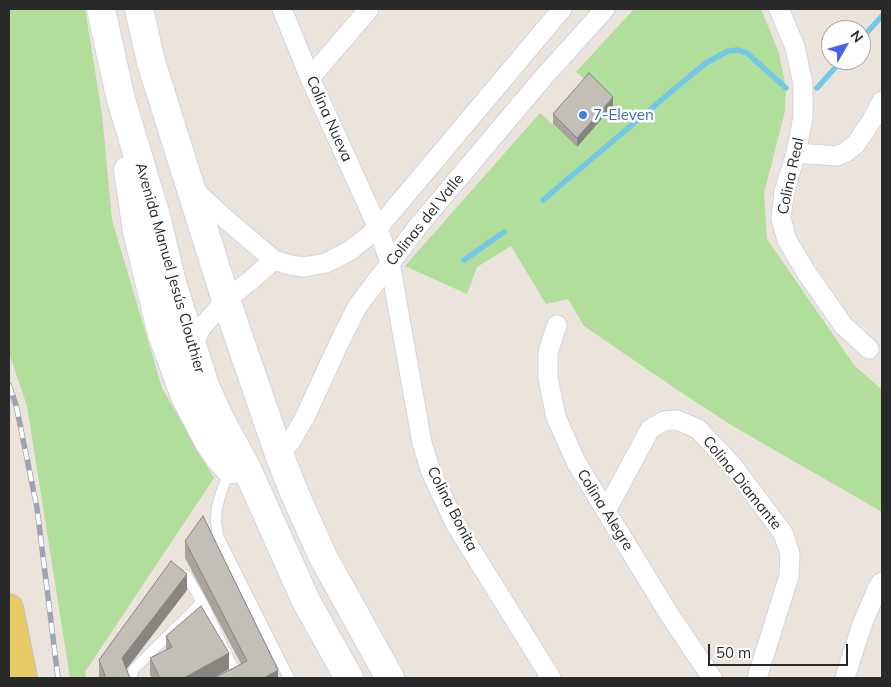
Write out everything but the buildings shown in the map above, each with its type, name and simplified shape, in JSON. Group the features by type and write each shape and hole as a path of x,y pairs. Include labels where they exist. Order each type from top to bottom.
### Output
{"main road":[{"path":"9,608 23,678"}],"street":[{"name":"Avenida Manuel Jesús Clouthier","path":"100,9 120,96 156,216 172,283 204,386 221,420 239,469 306,602 349,678"},
{"path":"139,9 151,62 226,300 278,454 323,557 390,678"},
{"name":"Colina Nueva","path":"282,9 310,78 378,228 390,263"},
{"path":"310,78 369,9"},
{"name":"Colinas del Valle","path":"191,186 222,216 274,260 304,267 326,263 351,250 378,228 562,9"},
{"name":"Colinas del Valle","path":"278,454 291,440 305,417 357,307 419,225 542,78 605,9"},
{"name":"Colina Real","path":"779,9 796,47 803,84 803,118 796,153 784,192 781,219 787,240 806,272 843,325 869,349"},
{"path":"120,96 137,231 162,334 185,396 219,457 239,469 278,454"},
{"path":"796,153 836,156 846,152 856,144 882,101"},
{"path":"192,348 201,328 226,300 274,260"},
{"name":"Colina Bonita","path":"390,263 422,443 431,472 456,525 551,678"},
{"name":"Colina Alegre","path":"557,325 548,352 548,378 556,416 576,462 669,614 712,678"},
{"name":"Colina Diamante","path":"606,511 650,430 664,421 677,420 698,429 732,465 783,533 790,554 789,576 757,678"},
{"path":"845,678 863,622 881,586"}],"lane":[{"path":"239,469 221,493 217,507 216,522 218,536 289,678"},
{"path":"186,575 202,602 233,668 233,672 225,678"},
{"path":"131,678 134,669 202,602"}],"green space":[{"path":"9,9 85,9 102,114 112,220 162,388 214,478 85,672 86,678 70,678 27,406 9,353"},
{"path":"634,9 761,9 779,53 786,88 785,111 764,194 767,239 854,365 882,390 882,512 731,425 676,389 584,326 568,299 546,304 511,246 477,267 467,294 405,266 540,113 577,147 613,106 576,72"}],"waterway":[{"path":"871,28 882,16"},
{"path":"543,200 691,75 706,63 728,51 738,50 747,53 786,88"},
{"path":"817,88 833,70"},
{"path":"464,260 504,232"}],"railway":[{"path":"9,385 16,405 37,508 58,678"}],"place":[{"name":"7-Eleven","path":"583,115"}]}
